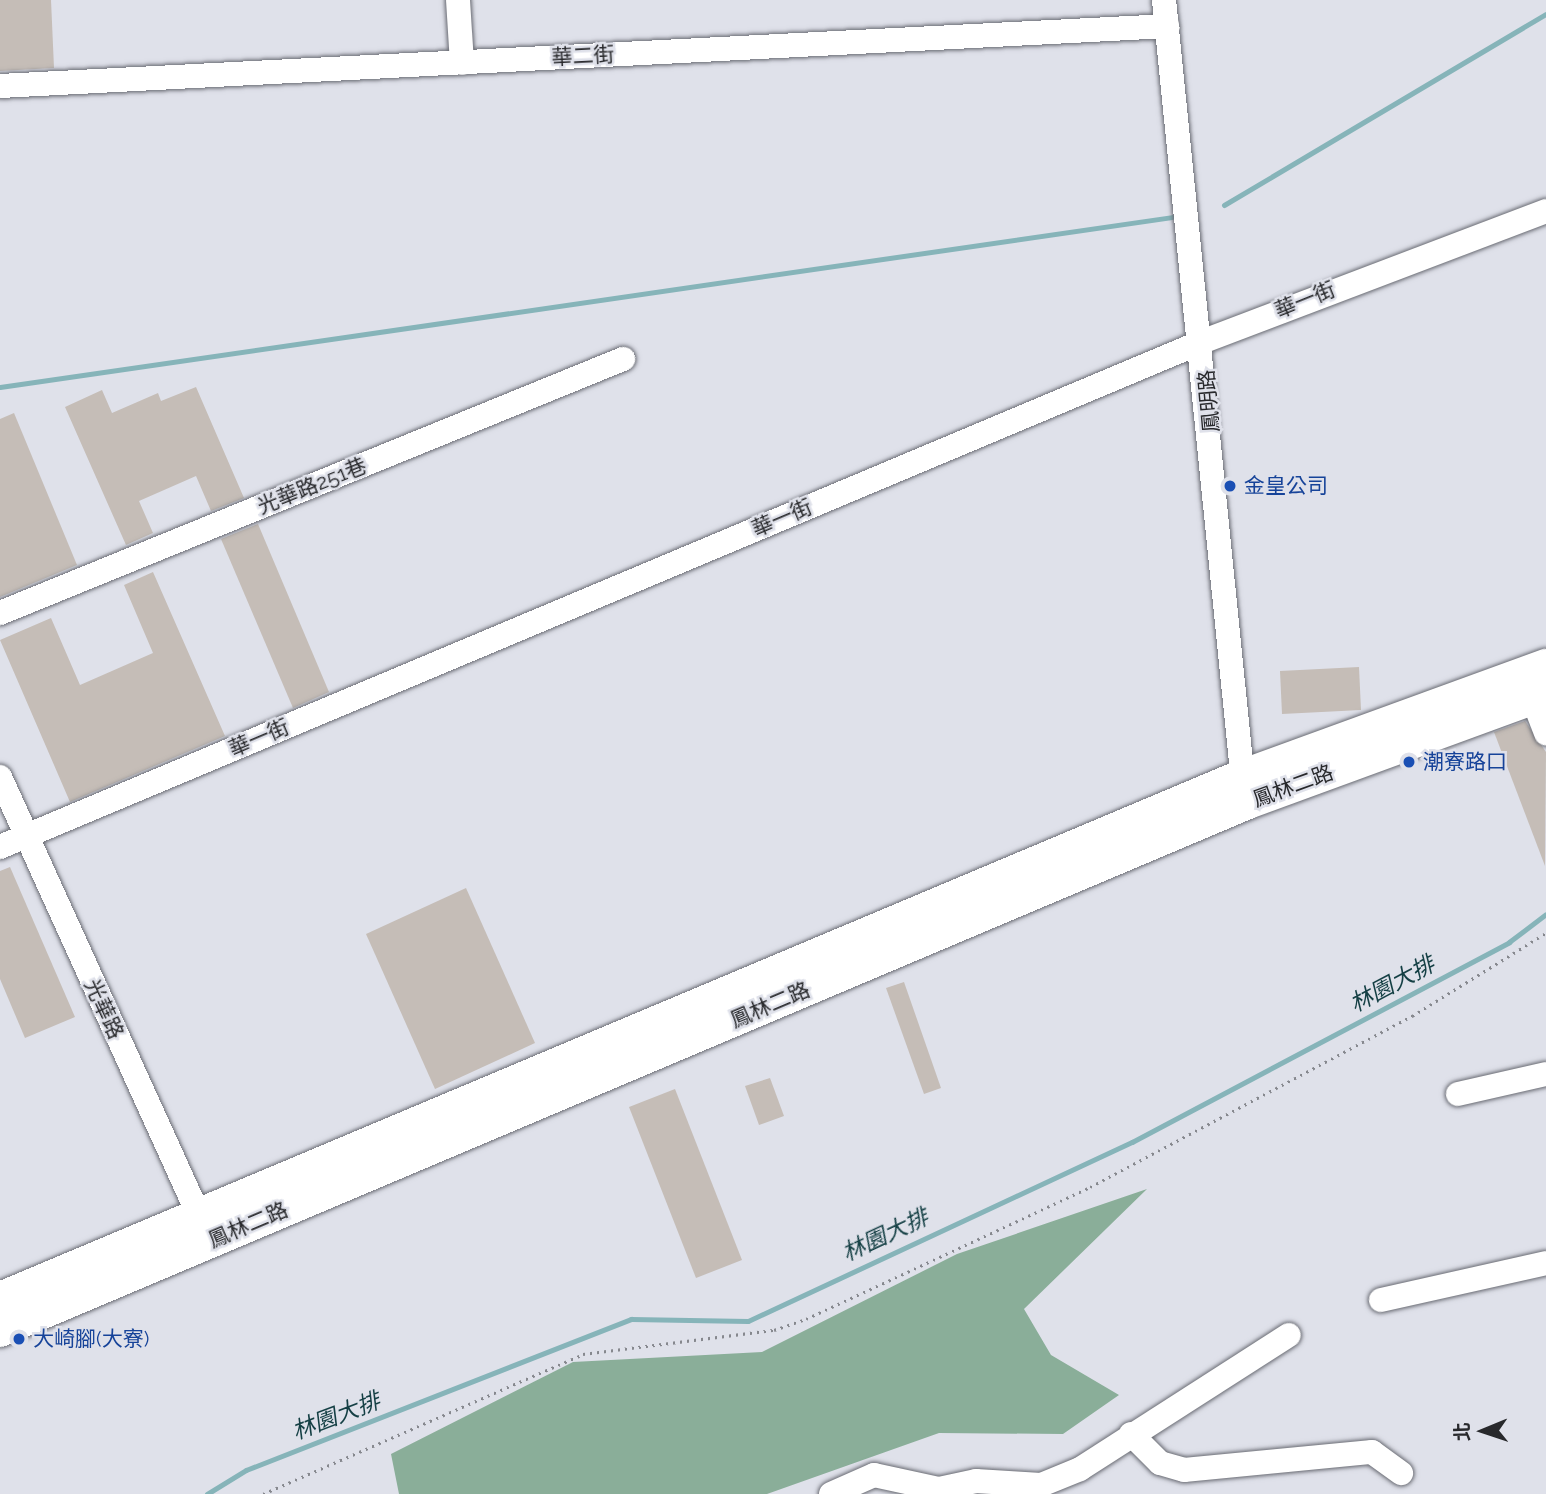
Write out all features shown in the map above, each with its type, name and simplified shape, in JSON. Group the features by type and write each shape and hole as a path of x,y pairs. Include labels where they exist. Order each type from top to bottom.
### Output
{"main road":[{"name":"鳳林二路","path":"0,1298 199,1210 1243,790 1537,683"},
{"name":"鳳林二路","path":"0,1331 1243,790"}],"street":[{"path":"458,0 462,63"},
{"name":"鳳明路","path":"1164,0 1204,341 1243,790"},
{"name":"華二街","path":"0,86 1167,26"},
{"name":"華一街","path":"11,843 1204,341 1546,211"},
{"name":"光華路251巷","path":"0,613 623,359"},
{"path":"1537,683 1546,733"},
{"name":"光華路","path":"0,777 11,843 199,1210 210,1241"},
{"path":"1458,1094 1546,1074"},
{"path":"1381,1300 1546,1262"},
{"path":"831,1494 874,1475 939,1489 976,1481 1043,1490 1289,1335"},
{"path":"1131,1434 1160,1463 1184,1470 1372,1452 1401,1474"}],"path":[{"path":"263,1494 583,1354 762,1332 806,1319 1090,1187 1412,1016 1546,933"}],"green space":[{"path":"1147,1189 1024,1309 1051,1355 1119,1395 1063,1434 939,1433 767,1494 399,1494 391,1454 573,1362 762,1352 957,1254"}],"building":[{"path":"0,0 51,0 54,68 0,71"},
{"path":"196,387 244,498 211,511 196,476 139,501 153,533 126,545 65,407 102,390 112,413 158,393 161,401"},
{"path":"14,413 77,565 0,597 0,419"},
{"path":"258,524 329,692 293,708 221,539"},
{"path":"153,572 225,736 70,802 0,640 51,618 80,685 153,653 124,585"},
{"path":"1359,667 1361,710 1282,714 1280,671"},
{"path":"1525,721 1546,752 1545,866 1494,732"},
{"path":"10,867 75,1017 25,1038 0,979 0,871"},
{"path":"466,888 535,1043 435,1089 366,934"},
{"path":"904,982 941,1088 924,1094 886,988"},
{"path":"770,1078 784,1116 759,1125 745,1086"},
{"path":"675,1089 742,1260 696,1278 629,1107"}],"waterway":[{"path":"1224,205 1546,14"},
{"path":"0,387 1172,217"},
{"name":"林園大排","path":"207,1494 246,1470 631,1319 748,1321 1132,1142 1509,942 1546,914"}],"place":[{"name":"金皇公司","path":"1230,486"},
{"name":"潮寮路口","path":"1409,762"},
{"name":"大崎腳(大寮)","path":"19,1339"}]}
